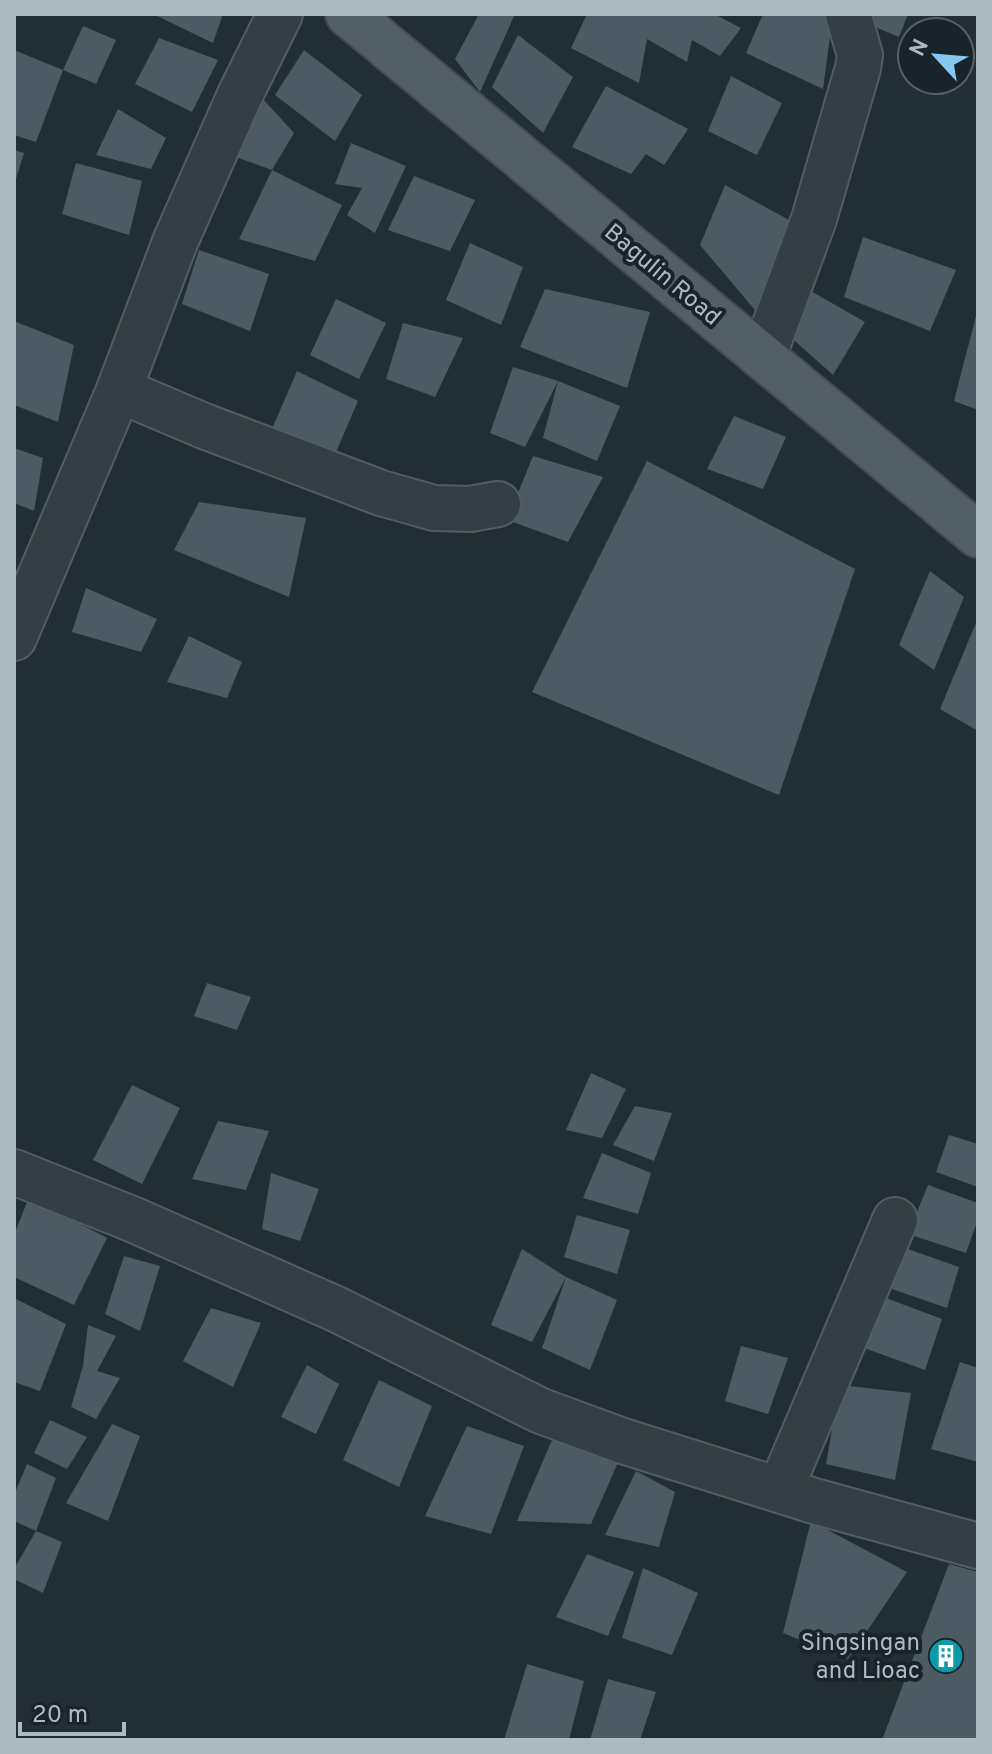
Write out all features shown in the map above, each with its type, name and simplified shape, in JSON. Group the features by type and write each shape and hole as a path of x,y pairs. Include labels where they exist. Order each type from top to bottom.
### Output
{"main road":[{"name":"Bagulin Road","path":"348,14 978,535"}],"street":[{"path":"14,638 119,390 175,242 240,95 280,14"},
{"path":"763,357 814,219 858,68 860,55 848,14"},
{"path":"119,390 204,426 381,493 434,508 470,509 498,504"},
{"path":"16,1178 132,1219 336,1309 541,1411 623,1441 780,1490 978,1546"},
{"path":"780,1490 895,1220"}],"building":[{"path":"153,14 223,14 213,43"},
{"path":"479,14 515,14 480,92 455,59"},
{"path":"587,14 714,14 741,28 720,56 692,40 687,62 647,39 639,83 571,48"},
{"path":"763,14 833,14 823,89 746,53"},
{"path":"866,14 908,14 896,16 896,36 863,22"},
{"path":"83,26 116,40 96,84 63,70"},
{"path":"518,35 573,77 543,133 492,87"},
{"path":"159,38 218,60 192,112 135,84"},
{"path":"14,50 63,70 36,142 14,135"},
{"path":"304,50 362,95 335,141 275,95"},
{"path":"731,76 782,103 757,155 708,131"},
{"path":"606,86 688,129 664,165 646,154 631,174 572,147"},
{"path":"262,98 294,133 272,170 233,156"},
{"path":"118,109 166,138 151,169 96,155"},
{"path":"351,143 406,166 375,233 347,215 362,188 335,184"},
{"path":"14,150 24,153 15,182 14,182"},
{"path":"76,163 142,181 129,235 62,214"},
{"path":"272,170 342,205 315,261 239,239"},
{"path":"414,176 475,200 450,251 388,230"},
{"path":"725,185 789,220 755,310 700,245"},
{"path":"863,237 956,270 930,331 844,297"},
{"path":"470,243 523,267 501,325 446,300"},
{"path":"199,250 269,274 250,331 182,304"},
{"path":"795,282 865,322 833,375 776,324"},
{"path":"545,289 650,312 627,388 520,347"},
{"path":"336,299 386,323 359,379 310,355"},
{"path":"978,312 978,410 954,401"},
{"path":"14,321 74,345 58,422 14,405"},
{"path":"403,323 463,338 435,397 386,379"},
{"path":"513,367 558,381 525,447 490,433"},
{"path":"297,371 358,401 333,459 271,431"},
{"path":"558,381 620,406 597,461 543,438"},
{"path":"734,416 786,437 763,489 707,469"},
{"path":"14,448 43,458 34,511 14,503"},
{"path":"533,456 603,477 568,542 507,520"},
{"path":"647,461 855,569 779,795 532,692"},
{"path":"199,502 306,518 289,597 174,550"},
{"path":"930,571 964,597 934,670 899,645"},
{"path":"86,588 157,619 141,652 72,632"},
{"path":"978,618 978,731 940,709"},
{"path":"189,636 242,662 227,698 167,682"},
{"path":"207,983 251,997 237,1030 194,1016"},
{"path":"591,1073 626,1089 602,1138 566,1130"},
{"path":"132,1085 180,1108 142,1184 93,1160"},
{"path":"635,1106 672,1113 654,1161 613,1145"},
{"path":"218,1121 269,1131 246,1190 192,1179"},
{"path":"949,1135 978,1144 978,1187 936,1172"},
{"path":"602,1153 651,1173 638,1214 583,1198"},
{"path":"271,1173 319,1189 300,1241 262,1229"},
{"path":"928,1185 978,1203 978,1219 966,1253 908,1234"},
{"path":"29,1197 107,1238 74,1305 14,1277 14,1235"},
{"path":"577,1215 630,1230 617,1274 564,1257"},
{"path":"905,1248 959,1267 947,1308 889,1288"},
{"path":"522,1249 566,1277 532,1342 491,1325"},
{"path":"124,1256 160,1266 140,1331 105,1314"},
{"path":"566,1277 617,1300 590,1370 542,1348"},
{"path":"14,1298 66,1324 40,1391 14,1382"},
{"path":"886,1298 942,1319 925,1370 864,1348"},
{"path":"211,1308 261,1323 233,1387 183,1361"},
{"path":"88,1325 116,1336 97,1371 120,1378 96,1419 71,1407 83,1366"},
{"path":"741,1346 788,1358 768,1414 725,1401"},
{"path":"960,1362 978,1368 978,1462 931,1449"},
{"path":"307,1365 339,1384 316,1434 281,1417"},
{"path":"379,1380 432,1406 399,1487 343,1460"},
{"path":"840,1385 911,1393 895,1480 826,1464"},
{"path":"50,1420 87,1437 67,1469 34,1453"},
{"path":"112,1424 140,1436 108,1521 66,1503"},
{"path":"467,1426 524,1446 491,1534 425,1516"},
{"path":"552,1440 620,1458 591,1524 517,1521"},
{"path":"27,1464 56,1478 36,1531 14,1521 14,1495"},
{"path":"636,1471 675,1492 659,1547 605,1535"},
{"path":"811,1521 907,1572 848,1659 783,1633"},
{"path":"36,1531 62,1542 43,1593 14,1579 14,1569"},
{"path":"587,1554 634,1572 608,1636 556,1617"},
{"name":"Singsingan and Lioac","path":"949,1564 978,1572 978,1740 882,1740"},
{"path":"643,1568 698,1593 672,1655 622,1638"},
{"path":"527,1664 584,1681 569,1740 504,1740"},
{"path":"608,1679 656,1692 640,1740 590,1740"}],"place":[{"name":"Singsingan and Lioac","path":"946,1656"}]}
